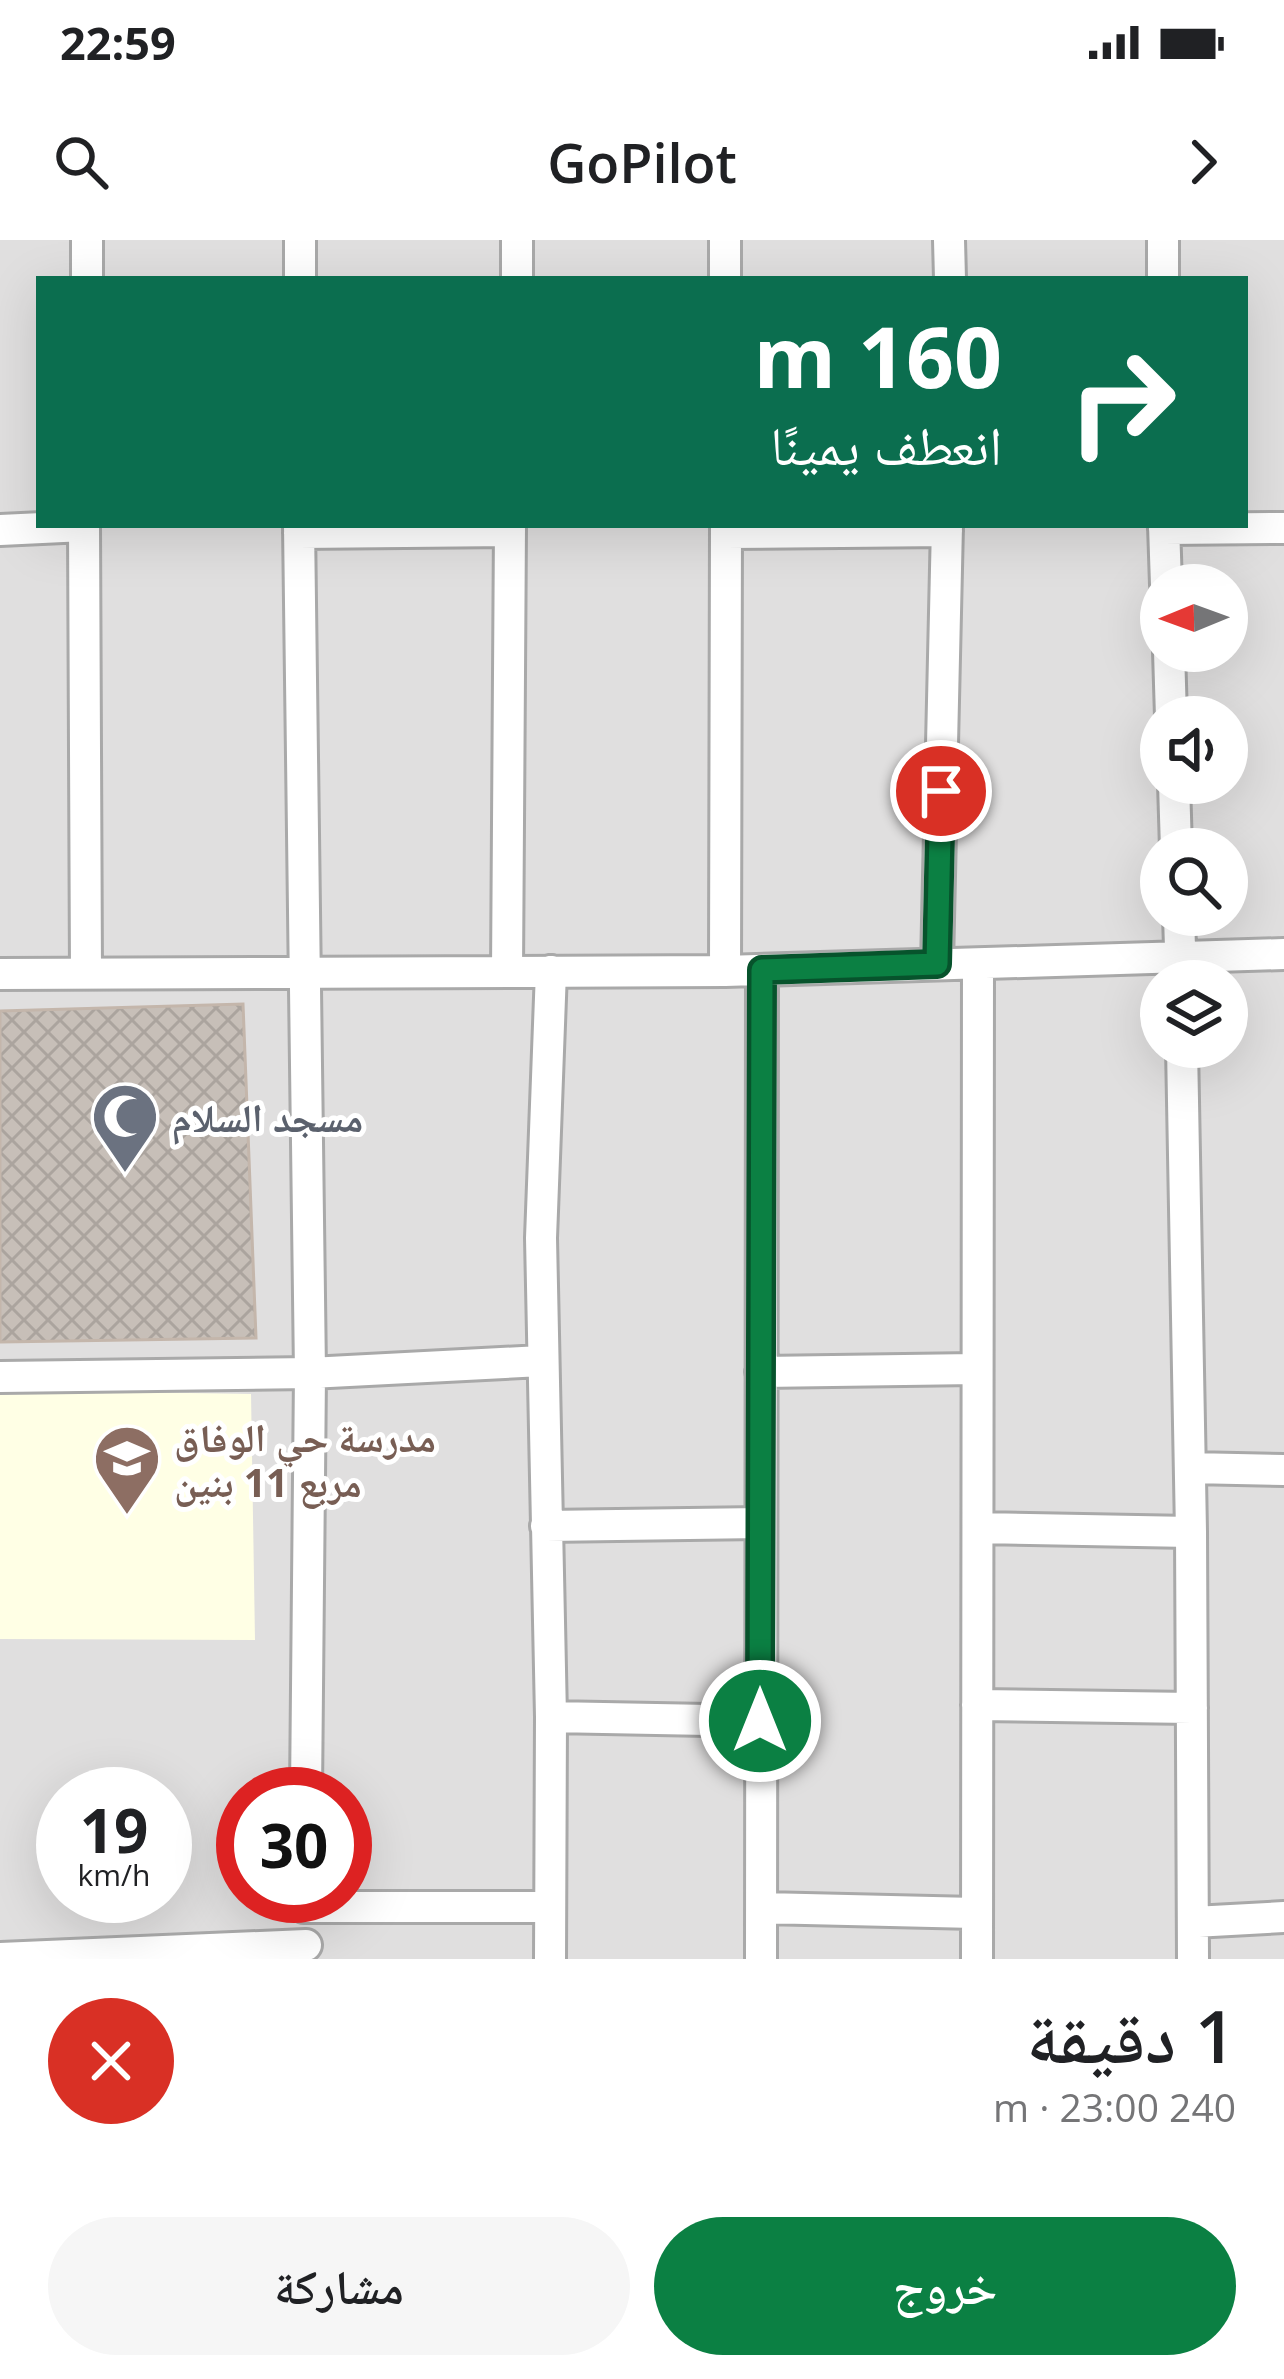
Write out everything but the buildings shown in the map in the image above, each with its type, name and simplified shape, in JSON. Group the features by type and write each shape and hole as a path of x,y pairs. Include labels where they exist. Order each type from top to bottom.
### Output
{"street":[{"path":"87,240 87,276"},
{"path":"300,240 300,276"},
{"path":"517,240 517,276"},
{"path":"724,276 725,240"},
{"path":"949,240 950,276"},
{"path":"1162,276 1163,240"},
{"path":"0,530 42,528"},
{"path":"84,528 86,973"},
{"path":"306,1767 310,1373 299,529 510,528 507,972"},
{"path":"725,971 726,529 947,528 937,964"},
{"path":"1164,528 1165,564"},
{"path":"1248,528 1284,528"},
{"path":"1243,960 1284,954"},
{"path":"0,974 725,971 937,964 1140,968"},
{"path":"977,1959 978,964"},
{"path":"761,1959 762,970"},
{"path":"550,1959 551,1717 541,1238 551,971"},
{"path":"1182,1068 1193,1959"},
{"path":"0,1377 310,1373 541,1361"},
{"path":"761,1372 975,1369"},
{"path":"1190,1468 1284,1471"},
{"path":"546,1526 760,1523"},
{"path":"979,1528 1191,1532"},
{"path":"977,1706 1192,1708"},
{"path":"551,1717 760,1721"},
{"path":"372,1903 550,1907"},
{"path":"763,1908 975,1913"},
{"path":"1194,1922 1284,1917"},
{"path":"0,1958 306,1952"}],"shaded area":[{"path":"0,240 1284,240 1284,1959 0,1959"},
{"name":"مدرسة حي الوفاق مربع 11 بنين","path":"0,1390 251,1394 255,1640 0,1639"}],"place":[{"name":"مسجد السلام","path":"125,1175"},
{"name":"مدرسة حي الوفاق مربع 11 بنين","path":"127,1517"}],"route":[{"path":"760,1721 762,970 937,964 941,791"}]}
